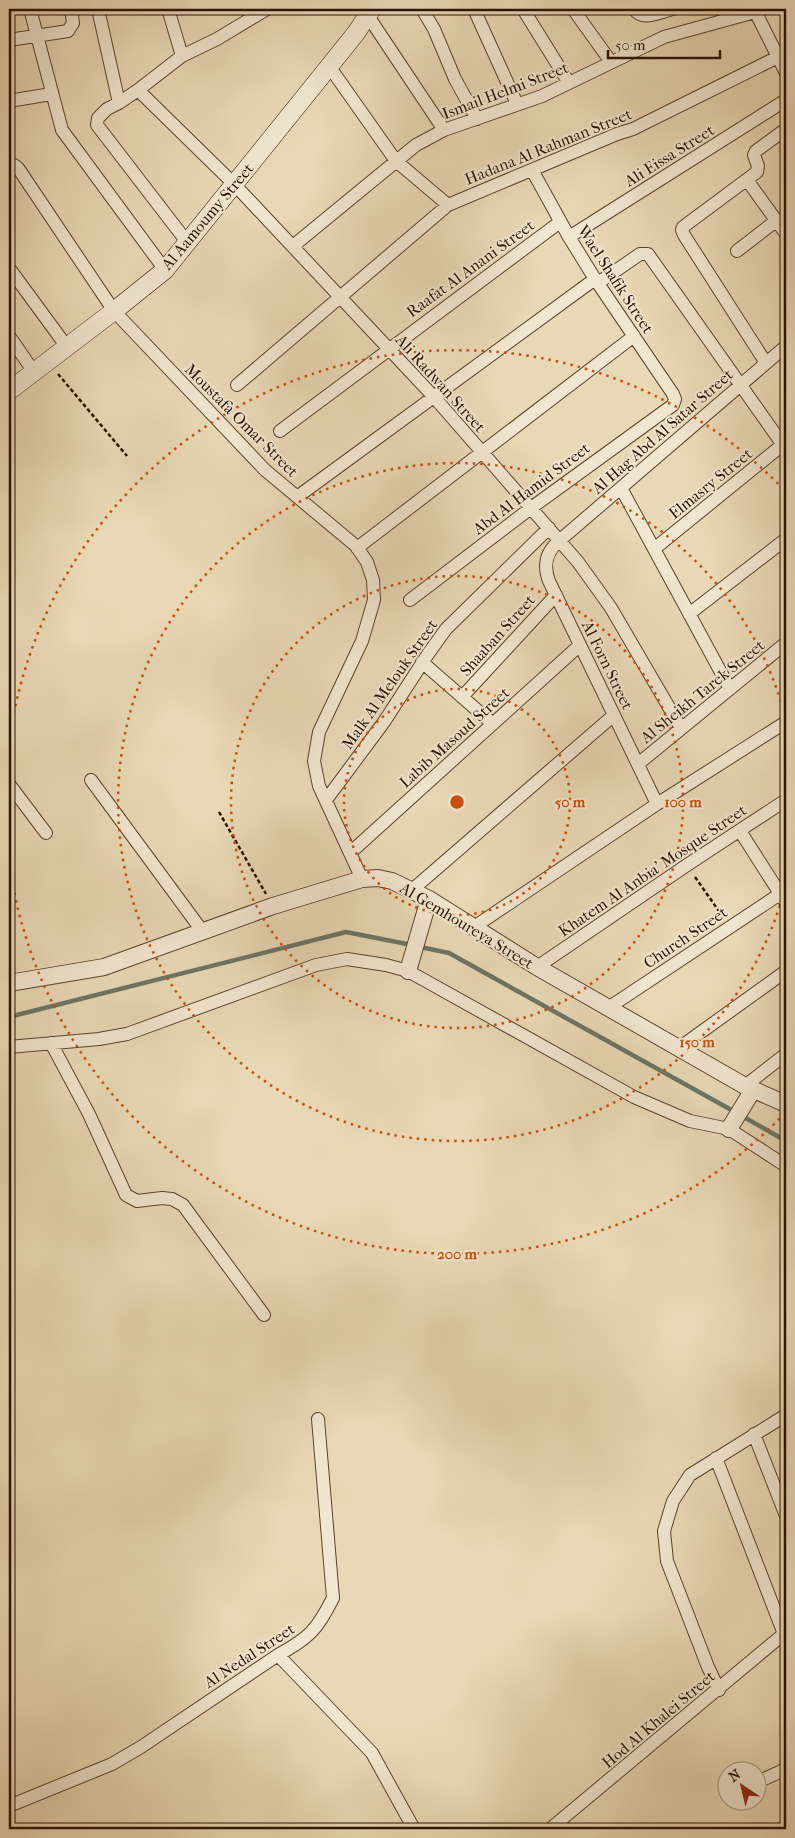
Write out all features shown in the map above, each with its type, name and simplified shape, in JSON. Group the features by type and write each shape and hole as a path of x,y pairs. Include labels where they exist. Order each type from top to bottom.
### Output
{"main road":[{"name":"Al Aamoumy Street","path":"9,391 114,311 164,270 329,66 370,12"}],"street":[{"path":"30,9 62,130 164,270"},
{"path":"9,40 68,30 73,23 71,9"},
{"path":"98,9 119,103"},
{"path":"168,9 182,56"},
{"path":"187,242 97,124 102,113 138,90 182,56 218,39 267,9"},
{"path":"422,9 434,29 455,80 477,119"},
{"path":"474,9 518,104"},
{"path":"523,9 569,83"},
{"path":"573,9 611,62"},
{"path":"634,9 643,16 673,9"},
{"path":"754,10 782,55 786,73"},
{"name":"Ismail Helmi Street","path":"293,246 416,145 444,130 518,104 569,83 664,37 754,10"},
{"path":"370,12 444,130"},
{"name":"Hadana Al Rahman Street","path":"237,385 448,205 632,129 782,55"},
{"path":"329,66 396,161 448,205"},
{"name":"Ali Radwan Street","path":"138,90 234,184 434,397 578,562 611,608 681,728"},
{"path":"9,101 52,94"},
{"name":"Ali Eissa Street","path":"569,237 786,100"},
{"path":"766,363 684,236 682,230 683,227 757,172 758,169 754,158 756,151 786,129"},
{"name":"Moustafa Omar Street","path":"9,165 14,165 18,168 114,311 265,470 357,548 367,562 373,580 374,600 362,641 319,732 314,761 319,786 362,879"},
{"name":"Wael Shafik Street","path":"532,170 560,222 596,281 674,394 673,405"},
{"path":"747,180 786,234"},
{"path":"737,251 777,220"},
{"name":"Raafat Al Anani Street","path":"280,431 560,222"},
{"path":"297,497 596,281 640,254 648,254 741,385 785,443"},
{"path":"9,268 67,347"},
{"path":"9,336 41,367"},
{"path":"357,548 634,336"},
{"name":"Al Hag Abd Al Satar Street","path":"559,541 786,346"},
{"name":"Abd Al Hamid Street","path":"410,600 530,508 673,405"},
{"name":"Elmasry Street","path":"654,549 785,443"},
{"path":"620,488 730,688"},
{"name":"Malk Al Melouk Street","path":"326,800 384,722 422,662 446,629 549,528"},
{"path":"689,614 786,539"},
{"name":"Al Forn Street","path":"559,541 548,554 546,572 657,804"},
{"name":"Shaaban Street","path":"462,697 556,595"},
{"name":"Al Sheikh Tarek Street","path":"638,764 786,643"},
{"name":"Labib Masoud Street","path":"350,854 580,645"},
{"path":"422,662 493,724"},
{"path":"412,890 614,715"},
{"path":"474,927 657,804 786,722"},
{"path":"91,780 204,932"},
{"path":"9,784 46,833"},
{"name":"Khatem Al Anbia' Mosque Street","path":"537,967 786,800"},
{"path":"740,831 783,899"},
{"name":"Al Gemhoureya Street","path":"9,982 104,967 274,906 362,879 378,878 392,881 429,899 537,967 679,1048 749,1092 786,1104"},
{"path":"410,964 429,899"},
{"name":"Church Street","path":"608,1008 730,926 783,899"},
{"path":"9,1047 127,1034 316,965 347,959 386,965 410,964 634,1097 690,1120 731,1125 786,1166"},
{"path":"679,1048 786,971"},
{"path":"51,1043 89,1114 126,1195 137,1201 162,1198 172,1199 183,1205 264,1315"},
{"path":"731,1125 749,1092 786,1054"},
{"path":"719,1690 708,1668 667,1561 664,1530 673,1501 690,1475 786,1415"},
{"name":"Al Nedal Street","path":"9,1806 112,1764 141,1747 278,1655 302,1642 321,1622 333,1598 318,1419"},
{"path":"754,1434 786,1516"},
{"path":"716,1458 785,1633"},
{"name":"Hod Al Khalei Street","path":"550,1829 785,1633"},
{"path":"278,1655 372,1753 414,1829"},
{"path":"768,1777 786,1769"}],"path":[{"path":"41,367 127,456"},
{"path":"219,812 274,906"},
{"path":"687,865 730,926"}],"waterway":[{"path":"9,1017 346,932 412,945"},
{"path":"420,947 449,953 735,1112"},
{"path":"742,1116 786,1141"}]}
